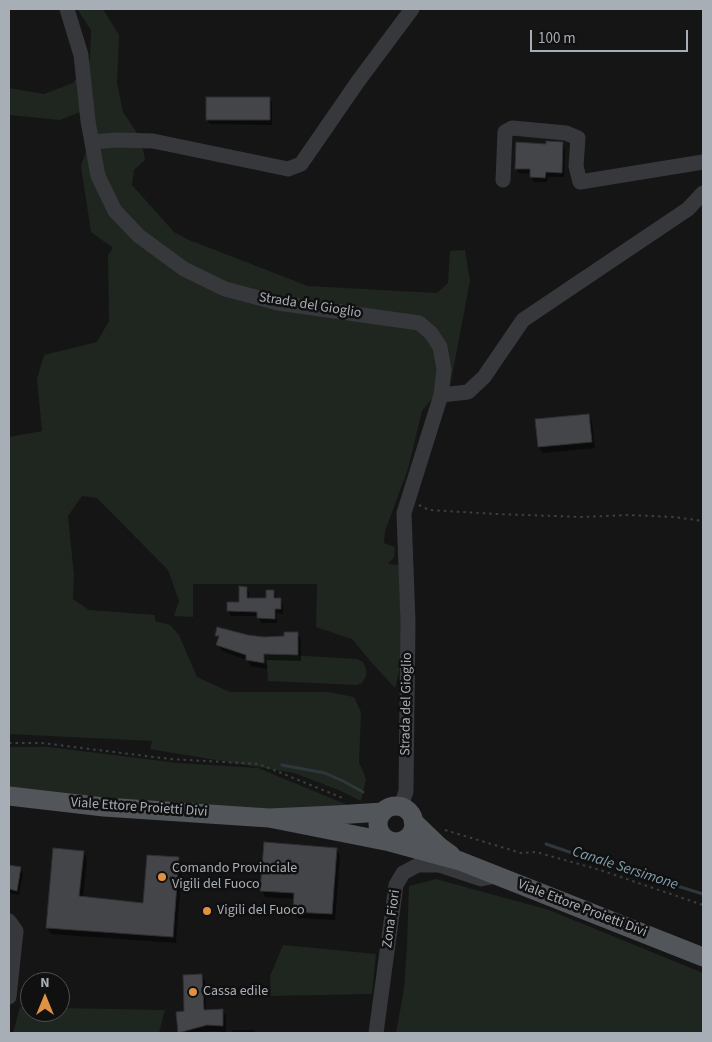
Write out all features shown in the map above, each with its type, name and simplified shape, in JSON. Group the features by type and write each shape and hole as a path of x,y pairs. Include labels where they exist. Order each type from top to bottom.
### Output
{"main road":[{"name":"Viale Ettore Proietti Divi","path":"9,796 104,807 269,818 383,812 391,807 407,814 440,847 460,861"},
{"path":"383,812 379,817 378,829 380,834 390,842 401,842 410,836 413,831 407,814"},
{"name":"Viale Ettore Proietti Divi","path":"269,818 390,842 460,861 703,957"}],"street":[{"name":"Strada del Gioglio","path":"67,9 81,55 88,121 98,176 115,211 139,236 184,269 225,289 278,303 419,323 430,333 440,347 444,369 442,395 404,512 408,622 407,814"},
{"path":"92,142 116,140 153,142 288,169 301,164 359,80 412,9"},
{"path":"503,180 505,132 512,128 566,133 578,138 576,166 580,182 703,162"},
{"path":"442,395 468,392 484,377 523,320 688,209 703,193"},
{"name":"Zona Fiori","path":"376,1033 396,885 403,873 418,865 439,865 480,879 496,876"},
{"path":"9,921 16,931 9,997"}],"path":[{"path":"429,510 583,517 638,515 674,517 703,522"}],"shaded area":[{"path":"77,9 103,9 119,35 117,83 123,112 141,139 145,160 134,170 132,185 174,232 189,240 308,286 437,293 448,283 450,251 465,250 470,281 450,386 431,400 422,411 408,469 385,531 384,543 395,547 394,557 388,564 400,565 403,655 395,688 352,639 316,627 317,584 193,584 193,617 174,616 179,601 168,570 97,498 82,496 68,516 74,576 73,599 89,610 155,615 155,621 170,625 179,635 197,677 230,692 328,692 354,697 361,712 359,762 366,779 361,801 341,791 294,773 150,749 152,741 9,734 9,437 42,431 37,379 44,355 97,342 109,321 108,255 113,248 91,232 81,166 95,125 93,107 60,120 9,115 9,88 44,94 73,83 90,60 91,30"},
{"path":"265,647 272,654 357,659 363,662 366,676 362,683 357,685 268,681 267,665 264,663"},
{"path":"9,747 49,747 177,763 258,768 357,809 344,811 161,807 9,788"},
{"path":"436,879 549,910 703,973 703,1033 396,1033 404,989 409,886"},
{"path":"283,945 376,954 372,994 271,996 270,976"},
{"path":"20,1007 20,1022 70,1022 70,1008 165,1010 159,1033 13,1033"}],"building":[{"path":"206,97 270,97 270,120 206,120"},
{"path":"546,141 563,142 562,173 546,172 545,178 530,177 530,169 515,169 516,142 546,144"},
{"path":"589,414 592,442 538,447 535,419"},
{"path":"239,586 247,587 247,598 266,598 266,590 274,590 274,598 281,598 281,609 275,609 275,619 257,618 257,612 227,611 227,602 239,602"},
{"path":"217,627 264,637 284,636 284,632 298,632 298,655 264,654 264,663 246,660 246,655 216,645 219,636 215,636"},
{"name":"Comando Provinciale Vigili del Fuoco","path":"264,842 337,848 332,914 293,912 294,893 260,891"},
{"name":"Comando Provinciale Vigili del Fuoco","path":"53,848 84,851 79,896 143,903 147,855 179,857 173,937 46,928"},
{"path":"9,865 21,867 17,891 9,889"},
{"name":"Cassa edile","path":"202,974 204,1010 223,1009 223,1026 207,1025 178,1033 176,1012 184,1011 183,975"}],"waterway":[{"name":"Canale Sersimone","path":"282,765 325,773 363,792"},
{"name":"Canale Sersimone","path":"546,844 703,894"}],"place":[{"name":"Comando Provinciale Vigili del Fuoco","path":"162,877"},
{"name":"Vigili del Fuoco","path":"207,911"},
{"name":"Cassa edile","path":"193,992"}]}
